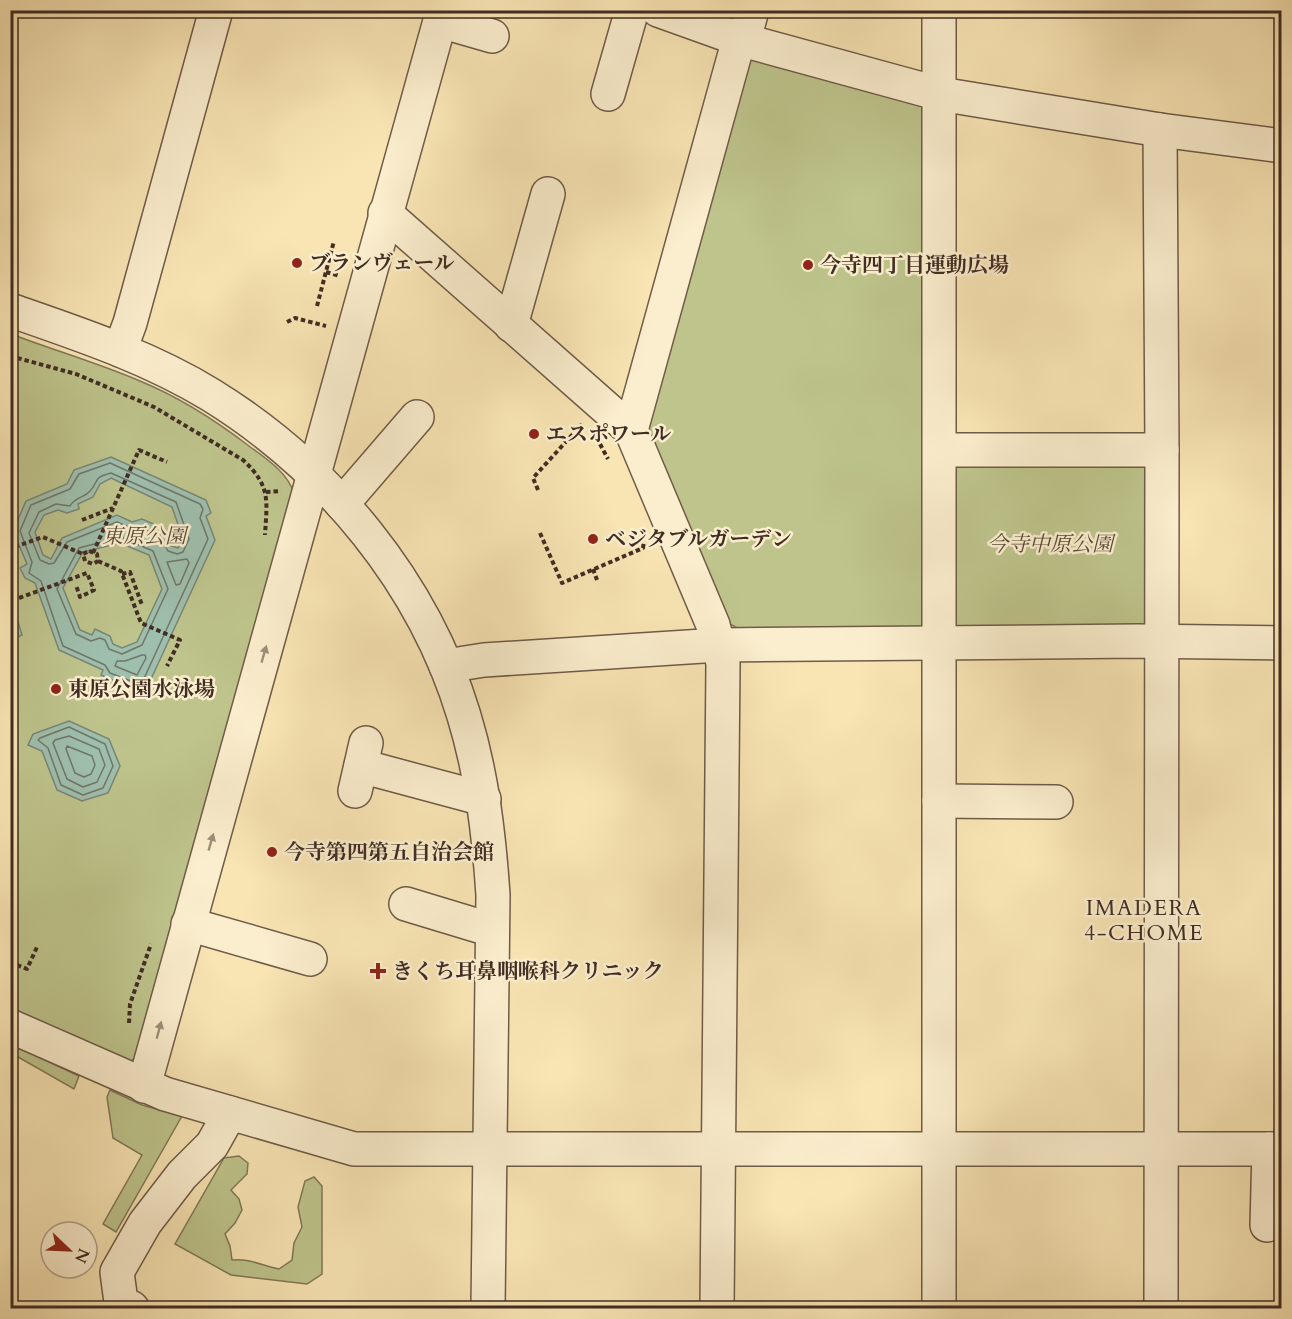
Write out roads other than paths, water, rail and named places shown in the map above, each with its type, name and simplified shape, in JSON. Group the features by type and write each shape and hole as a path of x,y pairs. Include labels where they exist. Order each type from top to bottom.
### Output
{"street":[{"path":"120,350 130,323 216,10"},
{"path":"608,94 632,10"},
{"path":"658,10 745,30 940,94 1160,130 1281,146"},
{"path":"939,10 939,1308"},
{"path":"144,1086 441,16 492,36"},
{"path":"717,1308 723,675 719,645 713,625 631,430 745,30"},
{"path":"1160,130 1161,1308"},
{"path":"511,325 548,194"},
{"path":"385,213 511,325 590,415 631,430"},
{"path":"10,310 99,340 120,350 209,394 264,432 314,474 342,504 378,548 429,630 446,666 464,716 484,799 490,837 493,884 488,1308"},
{"path":"342,504 417,417"},
{"path":"940,450 1162,450"},
{"path":"446,666 483,660 719,645 1161,641 1281,643"},
{"path":"361,767 484,799"},
{"path":"939,801 1056,802"},
{"path":"406,904 492,930"},
{"path":"188,924 310,959"},
{"path":"10,1026 144,1086 354,1149 1275,1149 1267,1225"},
{"path":"132,1308 121,1302 117,1272 145,1223 182,1175 212,1145 230,1113"}],"water":[{"path":"111,457 206,500 211,513 206,516 215,540 146,690 141,692 101,675 103,670 59,650 35,583 25,578 20,568 27,564 13,531 26,501 67,484 74,470","holes":["111,478 172,507 183,539 178,548 171,546 168,537 153,530 156,525 142,519 132,522 117,515 62,538 51,559 43,555 35,532 44,515 58,510 67,513 79,509 78,504 93,497 100,484","120,543 149,555 162,589 137,642 122,648 113,644 110,636 95,629 92,635 80,630 63,588 83,552"]},
{"path":"18,622 22,635 11,640 11,625"},
{"path":"69,721 109,739 120,766 108,793 82,801 57,790 42,751 28,745 33,734"}],"place":[{"name":"ブランヴェール","path":"297,263"},
{"name":"今寺四丁目運動広場","path":"808,265"},
{"name":"エスポワール","path":"534,434"},
{"name":"ベジタブルガーデン","path":"593,539"},
{"name":"東原公園水泳場","path":"56,689"},
{"name":"今寺第四第五自治会館","path":"272,852"},
{"name":"きくち耳鼻咽喉科クリニック","path":"378,971"}],"district":[{"name":"IMADERA 4-CHOME","path":"1144,920"}],"park label":[{"name":"東原公園","path":"144,536"},
{"name":"今寺中原公園","path":"1050,544"}]}
